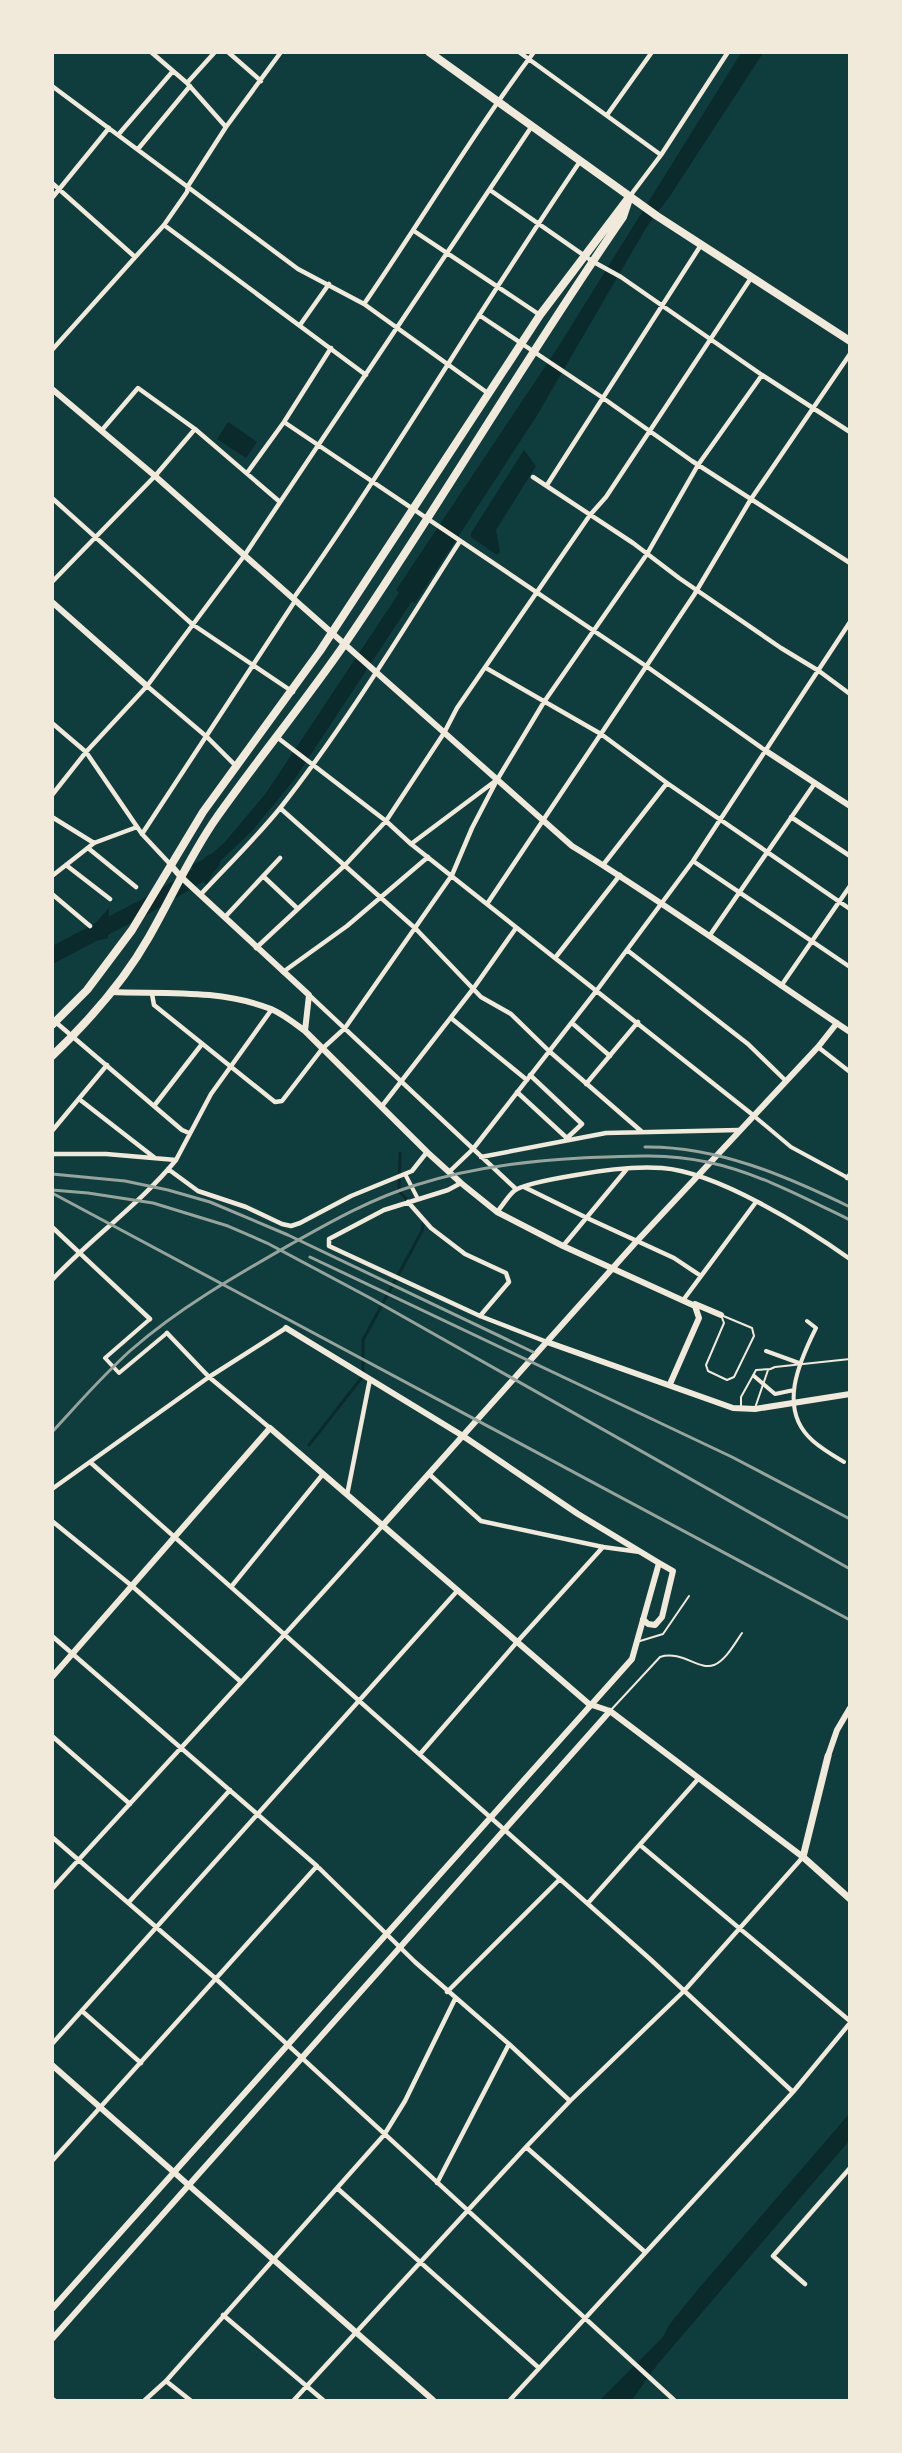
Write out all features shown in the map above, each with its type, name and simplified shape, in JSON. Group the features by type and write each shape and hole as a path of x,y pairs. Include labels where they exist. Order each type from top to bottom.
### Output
{"main road":[{"path":"429,52 657,216 849,341"},
{"path":"54,1022 87,990 132,930 203,812 293,692 540,315 630,196"},
{"path":"52,1056 111,993 148,938 180,876 216,818 278,738 345,644 592,261 623,217 630,196"},
{"path":"828,1756 803,1857 849,1899"}],"street":[{"path":"151,52 189,85 226,127"},
{"path":"138,150 216,52"},
{"path":"228,52 261,81"},
{"path":"52,350 164,225 226,127 281,52"},
{"path":"519,52 661,155"},
{"path":"364,304 414,231 497,101 534,52"},
{"path":"608,115 652,52"},
{"path":"630,196 661,155 728,52"},
{"path":"118,135 172,71"},
{"path":"52,86 298,268 364,304 489,394"},
{"path":"52,795 86,752 147,686 244,556 366,375 395,327 532,126"},
{"path":"52,198 109,128"},
{"path":"142,834 581,160"},
{"path":"52,183 135,257"},
{"path":"490,190 592,261 604,266 663,304 762,375 849,432"},
{"path":"164,225 366,375"},
{"path":"414,231 540,315"},
{"path":"547,485 701,245"},
{"path":"256,948 345,865 386,821 444,733 457,708 590,515 606,497 751,278"},
{"path":"300,325 329,284"},
{"path":"478,315 603,398 698,465 849,563"},
{"path":"247,473 284,422 331,348"},
{"path":"487,904 697,589 751,499 849,354"},
{"path":"152,994 154,1005 274,1102 282,1101 322,1049 345,1028 452,875 496,780 544,702 647,554 698,465 762,375"},
{"path":"52,388 155,476 572,846 663,903 849,1032"},
{"path":"102,430 138,388 195,429 280,502"},
{"path":"284,422 849,806"},
{"path":"52,582 155,476 195,429"},
{"path":"533,477 781,648 819,671 849,694"},
{"path":"52,498 192,624 293,692"},
{"path":"201,894 280,808 312,765 376,672 460,541"},
{"path":"52,602 237,766"},
{"path":"449,1172 473,1149 663,903 819,671 849,622"},
{"path":"486,668 601,734 667,783 849,909"},
{"path":"52,723 86,752 142,834 180,876 516,1189"},
{"path":"278,738 638,1022 790,1147 849,1177"},
{"path":"411,844 496,780"},
{"path":"603,865 667,783"},
{"path":"710,935 814,783"},
{"path":"280,808 416,929 481,997 511,1014 549,1051 641,1131"},
{"path":"52,817 94,843"},
{"path":"791,817 849,856"},
{"path":"52,876 94,843 137,827"},
{"path":"88,848 136,886"},
{"path":"283,972 347,926 428,857"},
{"path":"225,917 280,858"},
{"path":"693,861 849,967"},
{"path":"66,865 110,899"},
{"path":"555,958 620,875"},
{"path":"263,876 298,909"},
{"path":"782,986 849,886"},
{"path":"52,894 90,926"},
{"path":"382,1106 473,989 516,928"},
{"path":"627,950 748,1044 786,1081"},
{"path":"111,993 210,995 272,1010 305,1031 427,1152 497,1212 563,1246 721,1315"},
{"path":"305,1031 309,995"},
{"path":"52,1280 78,1251 176,1160 211,1094 272,1010"},
{"path":"451,1018 529,1077 582,1124 568,1139"},
{"path":"54,1022 182,1130 189,1133"},
{"path":"586,1084 638,1022"},
{"path":"572,1023 610,1056"},
{"path":"52,1889 240,1681 284,1636 636,1242 818,1047 837,1023"},
{"path":"154,1106 202,1044"},
{"path":"818,1047 849,1072"},
{"path":"52,1131 107,1065"},
{"path":"518,1092 568,1139"},
{"path":"79,1099 155,1158"},
{"path":"481,1157 606,1133 739,1130"},
{"path":"168,1169 198,1191 246,1207 291,1226 351,1196 412,1171 427,1152"},
{"path":"52,1154 106,1154 176,1160"},
{"path":"497,1212 516,1189 557,1178 602,1171 663,1168 698,1176 756,1202 811,1232 849,1259"},
{"path":"563,1246 626,1170"},
{"path":"405,1174 418,1199"},
{"path":"461,1183 448,1190 384,1210 329,1239 330,1246 480,1316 714,1402 741,1409 755,1409 849,1394"},
{"path":"524,1187 674,1258 701,1275"},
{"path":"408,1202 431,1227 465,1254 506,1273 509,1282 480,1316"},
{"path":"684,1299 756,1202"},
{"path":"52,1227 150,1319 105,1358 119,1373 167,1333 209,1377 589,1704 610,1711 803,1857 684,1991 570,2101 526,2147 294,2400"},
{"path":"670,1384 698,1321 698,1310 692,1303"},
{"path":"807,1321 816,1328 799,1363 793,1400 801,1426 812,1441 844,1462"},
{"path":"52,1489 209,1377 286,1328 463,1436 578,1514 673,1571 662,1617 655,1625 648,1624 643,1619"},
{"path":"766,1351 799,1363"},
{"path":"754,1376 775,1394 794,1390"},
{"path":"347,1495 354,1470 370,1379"},
{"path":"52,1677 270,1428"},
{"path":"807,1447 812,1441"},
{"path":"90,1462 588,1904 793,2092"},
{"path":"231,1587 323,1474"},
{"path":"429,1474 481,1521 603,1547 640,1552"},
{"path":"52,1521 132,1586 240,1681"},
{"path":"420,1754 603,1547"},
{"path":"52,2308 387,1935 589,1704 632,1659 659,1563"},
{"path":"52,2044 459,1590"},
{"path":"52,1636 317,1866 447,1992 509,2044 570,2101"},
{"path":"828,1756 837,1730 849,1708"},
{"path":"52,2339 610,1711"},
{"path":"52,1736 130,1804"},
{"path":"588,1904 699,1778"},
{"path":"129,1902 230,1790"},
{"path":"52,1837 80,1859 288,2044 384,2135 674,2400"},
{"path":"510,2400 793,2092 849,2022 640,1845"},
{"path":"52,2160 317,1866"},
{"path":"447,1992 560,1879"},
{"path":"145,2400 166,2381 384,2135 405,2101 455,1999"},
{"path":"82,2011 141,2063"},
{"path":"437,2183 509,2044"},
{"path":"52,2065 433,2400"},
{"path":"526,2147 645,2252"},
{"path":"805,2284 773,2256 849,2168"},
{"path":"337,2188 418,2263 539,2368"},
{"path":"224,2315 323,2400"},
{"path":"166,2381 190,2400"}],"lane":[{"path":"721,1315 752,1328 754,1336 734,1377 727,1380 708,1371 706,1365 724,1323 721,1315"},
{"path":"741,1409 741,1397 756,1370 849,1359"},
{"path":"755,1409 765,1375 771,1369"},
{"path":"637,1642 663,1634 689,1596"},
{"path":"610,1711 660,1658 669,1655 700,1665 713,1666 724,1658 742,1633"}],"water":[{"path":"741,53 763,53 670,196 646,228 536,417 415,603 412,601 294,780 252,831 216,865 207,885 193,872 192,865 208,857 224,843 266,793 399,593 396,590 555,352"},
{"path":"228,422 257,442 246,458 217,439"},
{"path":"524,450 536,466 496,530 500,552 497,555 471,537 471,533"},
{"path":"109,908 108,938 95,941 53,964 53,950 75,934 91,928"},
{"path":"849,2114 849,2141 657,2365 632,2400 600,2400 663,2337 669,2325 700,2287"}],"waterway":[{"path":"52,955 152,903 202,873 212,862"},
{"path":"400,1153 399,1191 408,1201"},
{"path":"309,1445 363,1376 363,1340 422,1231 424,1219"}],"railway":[{"path":"645,1147 672,1148 725,1157 776,1174 850,1207"},
{"path":"52,1432 91,1390 150,1334 209,1292 368,1203 436,1179 497,1166 539,1161 629,1156 676,1157 744,1172 780,1186 850,1220"},
{"path":"52,1174 125,1181 210,1202 288,1235 533,1352"},
{"path":"52,1190 153,1203 228,1226 267,1243 372,1299 850,1569"},
{"path":"52,1193 850,1620"},
{"path":"310,1257 732,1457 850,1519"}]}
